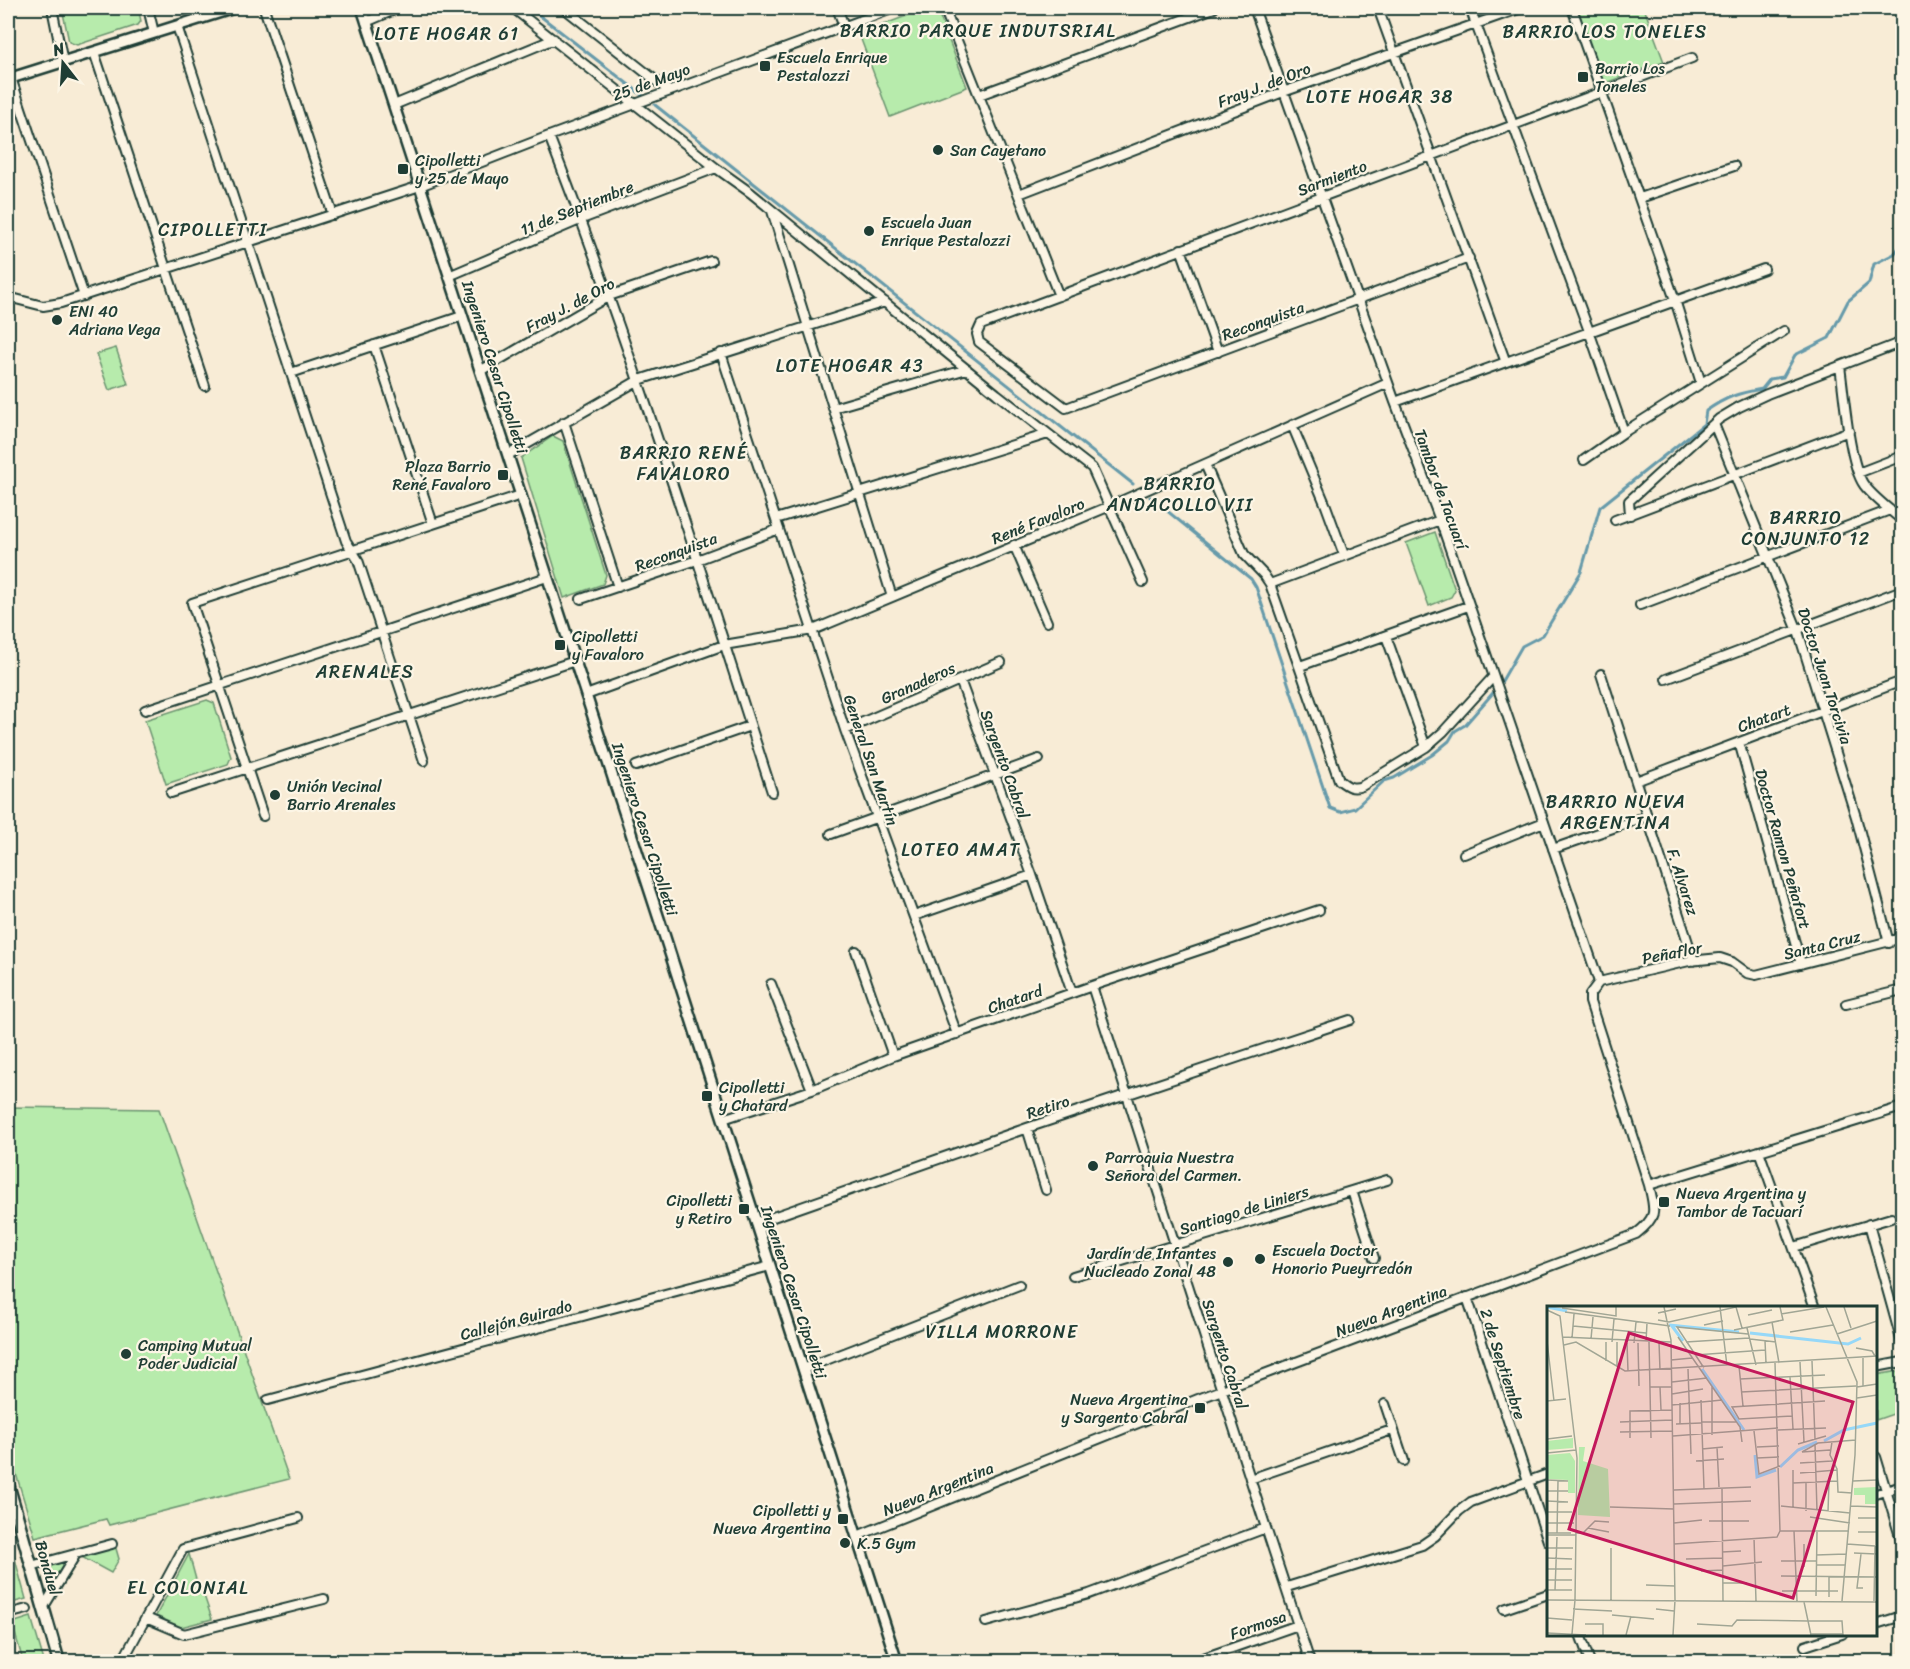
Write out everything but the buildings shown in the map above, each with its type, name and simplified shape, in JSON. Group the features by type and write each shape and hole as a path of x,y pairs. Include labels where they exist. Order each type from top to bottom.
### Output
{"main road":[{"name":"Bonduel","path":"8,1484 59,1662"}],"street":[{"path":"52,8 63,62"},
{"path":"148,8 153,33"},
{"path":"84,296 9,79 234,8"},
{"path":"264,8 333,215"},
{"name":"Ingeniero Cesar Cipolletti","path":"362,8 586,694 897,1662"},
{"path":"366,22 399,8"},
{"path":"513,8 772,211 1092,468 1143,582"},
{"path":"567,10 581,8"},
{"path":"837,8 844,26"},
{"name":"25 de Mayo","path":"8,297 47,306 61,303 333,215 420,186 894,8"},
{"path":"944,8 1059,296"},
{"path":"979,95 1214,8"},
{"name":"Tambor de Tacuarí","path":"1254,8 1388,383 1440,520 1599,982"},
{"path":"1378,8 1505,360"},
{"path":"1470,8 1624,432"},
{"name":"Fray J. de Oro","path":"1019,194 1284,92 1521,8"},
{"path":"1572,8 1640,198 1701,383"},
{"path":"567,10 669,91"},
{"path":"177,26 346,541 358,560 424,761"},
{"path":"394,105 554,39"},
{"path":"94,52 205,386"},
{"name":"Sarmiento","path":"1066,408 979,342 977,334 981,325 1431,154 1692,58"},
{"path":"549,136 582,219 639,380 772,792"},
{"path":"1640,198 1734,166"},
{"name":"11 de Septiembre","path":"449,276 582,219 716,168"},
{"path":"772,211 892,597"},
{"path":"1181,249 1218,352"},
{"name":"Reconquista","path":"1066,408 1469,258"},
{"name":"Fray J. de Oro","path":"480,371 609,296 711,261"},
{"path":"1395,402 1505,360 1764,269"},
{"path":"508,455 639,380 885,302"},
{"path":"291,373 462,316"},
{"path":"1584,460 1624,432 1784,331"},
{"path":"1629,515 1629,501 1714,424 1739,407 1902,342"},
{"path":"374,345 434,524"},
{"name":"General San Martín","path":"722,353 845,730 957,1034"},
{"path":"1840,366 1849,431 1858,472 1865,486 1902,520"},
{"path":"833,408 967,369"},
{"name":"René Favaloro","path":"586,694 724,645 813,630 1110,506 1388,383"},
{"path":"564,422 618,587"},
{"name":"Doctor Juan Torcivia","path":"1714,424 1798,631 1856,817 1889,943"},
{"path":"1292,425 1344,555"},
{"path":"1614,520 1849,431"},
{"path":"776,519 1048,434"},
{"path":"1858,472 1902,456"},
{"path":"1204,464 1244,554 1270,584 1339,780 1347,787 1362,786 1426,747 1494,680"},
{"path":"262,816 192,603 521,495"},
{"path":"1640,605 1890,510"},
{"path":"1270,584 1440,520"},
{"name":"Reconquista","path":"581,599 697,560 779,529"},
{"path":"1014,545 1047,622"},
{"path":"145,710 548,577"},
{"path":"1666,679 1902,590"},
{"path":"1300,666 1468,606"},
{"path":"1386,636 1426,747"},
{"path":"171,793 574,660"},
{"name":"Granaderos","path":"845,730 1001,662"},
{"name":"F. Alvarez","path":"1601,674 1694,961"},
{"name":"Sargento Cabral","path":"960,680 1032,875 1072,993"},
{"name":"Chatart","path":"1636,781 1902,681"},
{"path":"636,766 750,726"},
{"name":"Doctor Ramon Peñafort","path":"1739,742 1801,964"},
{"path":"831,834 1039,759"},
{"path":"1553,849 1647,816"},
{"path":"1464,854 1544,822"},
{"path":"914,916 1032,875"},
{"name":"Chatard","path":"723,1119 812,1090 894,1056 1072,993 1319,910"},
{"name":"Santa Cruz","path":"1748,973 1756,975 1902,938"},
{"path":"856,951 894,1056"},
{"name":"Peñaflor","path":"1599,982 1694,961 1720,958 1732,962 1748,973"},
{"path":"1599,982 1590,994 1590,1002 1649,1185 1902,1107"},
{"path":"771,984 812,1090"},
{"name":"Sargento Cabral","path":"1092,986 1310,1662"},
{"path":"1846,1004 1902,990"},
{"name":"Retiro","path":"756,1223 1027,1128 1350,1020"},
{"path":"1027,1128 1046,1190"},
{"path":"1759,1150 1814,1306"},
{"name":"Santiago de Liniers","path":"1073,1276 1387,1180"},
{"name":"Nueva Argentina","path":"857,1536 1222,1390 1636,1234 1649,1224 1654,1214 1649,1185"},
{"path":"1352,1191 1374,1258"},
{"path":"1794,1247 1891,1218"},
{"path":"1869,1224 1902,1343"},
{"name":"Callejón Guirado","path":"268,1400 770,1266"},
{"path":"803,1369 1019,1285"},
{"name":"2 de Septiembre","path":"1467,1297 1547,1538"},
{"path":"1877,1367 1902,1362"},
{"path":"1385,1404 1404,1461"},
{"path":"1250,1479 1392,1430"},
{"path":"1877,1463 1902,1543"},
{"path":"1287,1587 1422,1545 1435,1536 1458,1511 1471,1502 1547,1474"},
{"path":"1877,1493 1902,1486"},
{"path":"122,1662 183,1549 298,1518"},
{"path":"986,1622 1089,1594 1266,1528"},
{"path":"31,1566 112,1544"},
{"path":"43,1608 76,1554"},
{"path":"1504,1609 1547,1594"},
{"path":"146,1618 184,1634 324,1599"},
{"path":"8,1614 27,1609"},
{"path":"1877,1623 1902,1616"},
{"name":"Formosa","path":"1192,1662 1298,1625"},
{"path":"1581,1636 1590,1662"},
{"path":"1804,1646 1839,1636"}],"green space":[{"path":"62,8 138,8 141,21 138,25 77,45 69,42"},
{"path":"927,8 938,12 967,87 890,117 859,34"},
{"path":"1575,8 1644,8 1664,62 1608,82 1601,79"},
{"path":"116,348 128,384 109,390 96,354"},
{"path":"553,436 563,441 606,575 603,584 564,598 521,458"},
{"path":"1435,532 1455,590 1451,597 1429,606 1406,543"},
{"path":"207,700 214,703 231,757 228,764 166,784 145,720"},
{"name":"Camping Mutual Poder Judicial","path":"8,1107 159,1109 289,1479 109,1525 106,1519 35,1537 8,1447"},
{"path":"1899,1371 1902,1373 1902,1411 1877,1420 1877,1375"},
{"path":"8,1534 26,1599 8,1604"},
{"path":"115,1545 119,1559 111,1573 78,1555"},
{"path":"189,1554 198,1587 201,1587 212,1619 181,1627 156,1616"},
{"path":"70,1558 51,1590 43,1565"},
{"path":"31,1617 44,1661 23,1661 12,1623"}],"waterway":[{"path":"530,8 642,95"},
{"path":"655,105 1133,484"},
{"path":"1150,497 1251,579 1256,587 1330,808 1340,812 1355,808 1384,781 1394,778 1432,755 1449,741 1455,731 1465,725 1499,686 1522,646 1543,635 1581,572 1600,507 1704,424 1706,411 1732,396 1762,389 1770,379 1783,377 1795,355 1829,338 1848,301 1869,283 1874,264 1894,254 1902,244"}],"place":[{"name":"Escuela Enrique Pestalozzi","path":"765,66"},
{"name":"Barrio Los Toneles","path":"1583,77"},
{"name":"San Cayetano","path":"938,150"},
{"name":"Cipolletti y 25 de Mayo","path":"403,169"},
{"name":"Escuela Juan Enrique Pestalozzi","path":"869,231"},
{"name":"ENI 40 Adriana Vega","path":"57,320"},
{"name":"Plaza Barrio René Favaloro","path":"503,475"},
{"name":"Cipolletti y Favaloro","path":"560,645"},
{"name":"Unión Vecinal Barrio Arenales","path":"275,795"},
{"name":"Cipolletti y Chatard","path":"707,1096"},
{"name":"Parroquia Nuestra Señora del Carmen.","path":"1093,1166"},
{"name":"Nueva Argentina y Tambor de Tacuarí","path":"1664,1202"},
{"name":"Cipolletti y Retiro","path":"744,1209"},
{"name":"Escuela Doctor Honorio Pueyrredón","path":"1260,1259"},
{"name":"Jardín de Infantes Nucleado Zonal 48","path":"1228,1262"},
{"name":"Camping Mutual Poder Judicial","path":"126,1354"},
{"name":"Nueva Argentina y Sargento Cabral","path":"1200,1408"},
{"name":"Cipolletti y Nueva Argentina","path":"843,1519"},
{"name":"K.5 Gym","path":"845,1543"}],"district":[{"name":"BARRIO PARQUE INDUTSRIAL","path":"978,31"},
{"name":"BARRIO LOS TONELES","path":"1605,32"},
{"name":"LOTE HOGAR 61","path":"447,34"},
{"name":"LOTE HOGAR 38","path":"1380,97"},
{"name":"CIPOLLETTI","path":"213,230"},
{"name":"LOTE HOGAR 43","path":"850,366"},
{"name":"BARRIO RENÉ FAVALORO","path":"684,463"},
{"name":"BARRIO ANDACOLLO VII","path":"1180,494"},
{"name":"BARRIO CONJUNTO 12","path":"1806,528"},
{"name":"ARENALES","path":"365,672"},
{"name":"BARRIO NUEVA ARGENTINA","path":"1616,812"},
{"name":"LOTEO AMAT","path":"961,850"},
{"name":"VILLA MORRONE","path":"1002,1332"},
{"name":"EL COLONIAL","path":"188,1588"}]}
